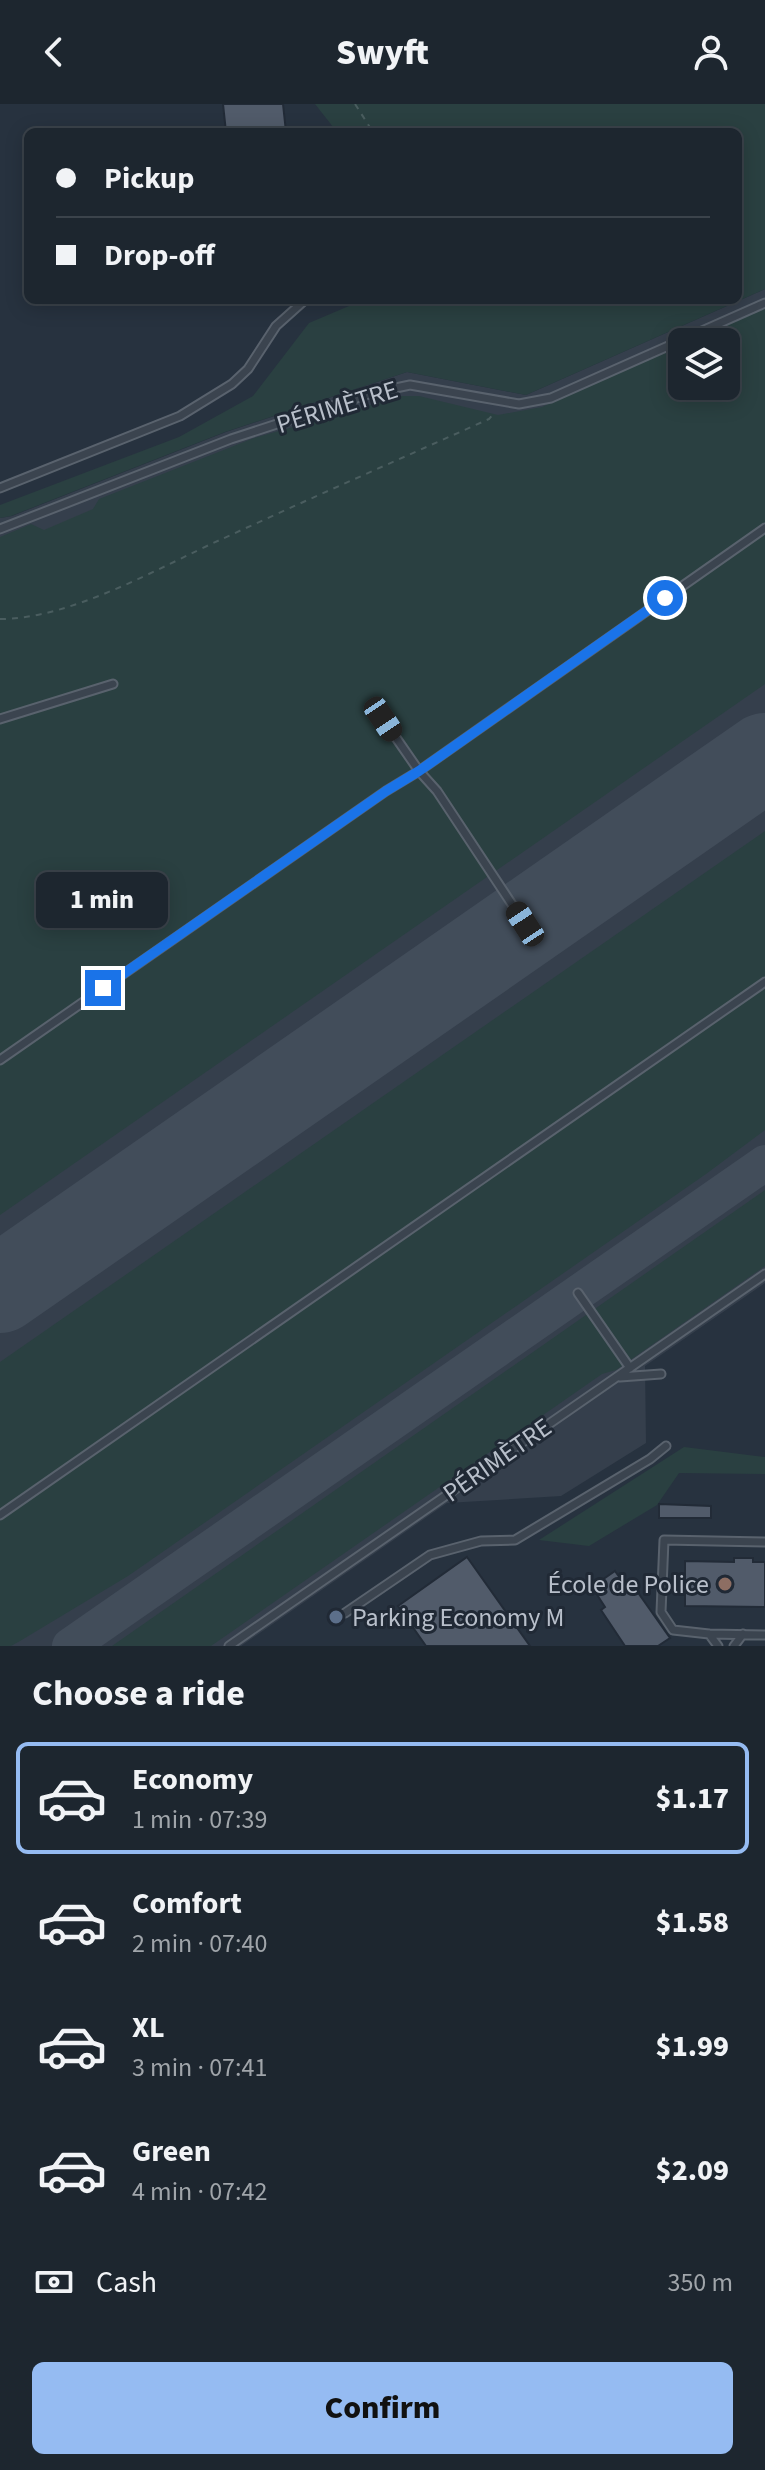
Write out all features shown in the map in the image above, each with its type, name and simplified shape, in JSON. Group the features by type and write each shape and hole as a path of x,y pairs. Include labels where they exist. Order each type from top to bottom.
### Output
{"lane":[{"name":"PÉRIMÈTRE","path":"0,529 231,439 372,393 410,385 504,403 528,403 551,398 765,303"},
{"path":"0,488 180,416 232,384 248,369 276,326 301,304"},
{"path":"0,1060 765,528"},
{"path":"0,719 113,684"},
{"path":"383,719 419,771 437,791 525,924"},
{"path":"0,1515 765,982"},
{"name":"PÉRIMÈTRE","path":"229,1646 765,1274"},
{"path":"578,1293 630,1368"},
{"path":"617,1377 661,1374"},
{"path":"345,1613 430,1555 481,1541 515,1540 650,1459 666,1446"},
{"path":"765,1542 664,1540 661,1612 673,1630 765,1635"},
{"path":"709,1634 718,1646"},
{"path":"734,1646 743,1634"}],"path":[{"path":"355,104 370,128"},
{"path":"0,619 22,619 81,601 166,567 489,419 504,403"}],"shaded area":[{"path":"765,289 765,1283 645,1366 646,1443 561,1496 447,1503 241,1646 0,1646 0,518 226,432 407,372 526,395 668,332 668,400 740,400 740,328 677,328 731,304 742,304 742,299"}],"green space":[{"path":"315,104 765,104 765,289 742,299 742,128 334,128"},
{"path":"354,304 731,304 677,328 668,328 668,332 526,395 407,372 225,432 0,518 0,505 179,437 253,396 309,323"},
{"path":"765,306 765,684 0,1215 0,537 31,524 44,530 93,509 99,499 254,438 402,396 419,396 498,415 542,407 668,350 668,400 740,400 740,328 717,328"},
{"path":"765,831 765,1130 128,1576 11,1646 0,1646 0,1362"},
{"path":"765,1190 765,1266 616,1370 602,1374 211,1646 112,1646"},
{"path":"684,1447 765,1457 765,1474 679,1473 657,1505 589,1546 539,1540"}],"building":[{"path":"223,104 283,104 286,128 226,128"},
{"path":"659,1504 711,1506 711,1518 659,1518"},
{"path":"467,1557 530,1646 426,1646 398,1606"},
{"name":"École de Police","path":"734,1558 753,1558 753,1562 765,1562 765,1607 685,1606 685,1561 734,1562"},
{"path":"615,1571 629,1591 634,1587 670,1638 658,1646 625,1646 601,1610 605,1607 592,1587"}],"taxiway":[{"path":"70,1646 765,1163"}],"runway":[{"path":"0,1289 765,757"}],"place":[{"name":"École de Police","path":"725,1584"},
{"name":"Parking Economy M","path":"336,1617"}],"route":[{"path":"103,988 665,598"}]}
